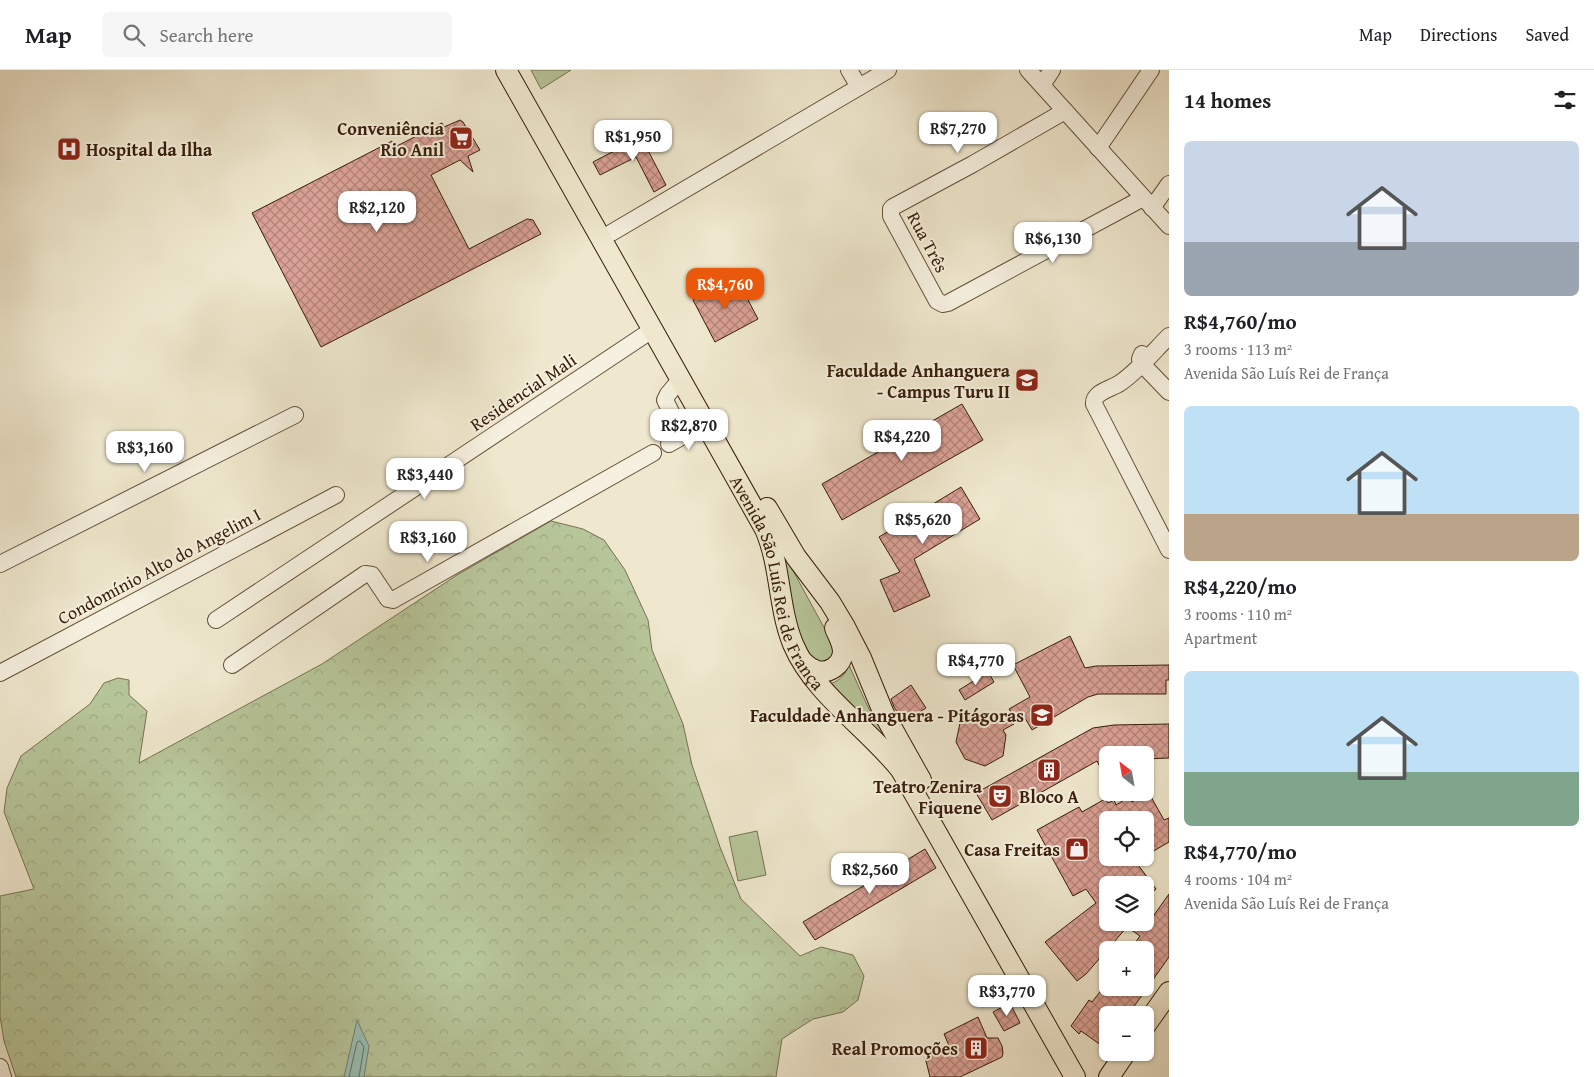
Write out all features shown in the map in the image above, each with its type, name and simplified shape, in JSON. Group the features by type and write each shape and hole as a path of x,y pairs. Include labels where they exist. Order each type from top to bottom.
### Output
{"main road":[{"name":"Avenida São Luís Rei de França","path":"506,70 680,380 700,429 769,539 793,644 825,690 888,754 901,770 1075,1077"},
{"name":"Avenida São Luís Rei de França","path":"520,70 796,557 830,602 845,627 861,658 884,714 1090,1077"},
{"path":"803,661 815,670 825,671 839,663 843,652 841,640 809,575"},
{"path":"1154,1013 1169,992"},
{"path":"1109,1077 1120,1061"}],"street":[{"path":"849,70 859,87"},
{"path":"1028,70 1169,226"},
{"path":"1042,86 1052,70"},
{"path":"1098,148 1151,70"},
{"path":"611,233 885,71"},
{"name":"Rua Três","path":"1065,112 891,209 891,216 934,297 940,303 948,303 1148,203"},
{"path":"1148,203 1169,184"},
{"path":"1169,327 1141,355 1140,359 1142,364 1169,392"},
{"name":"Residencial Mali","path":"216,620 652,330"},
{"path":"1169,336 1125,380 1097,395 1094,400 1094,404 1169,550"},
{"path":"680,380 665,400 682,431 700,429"},
{"path":"0,564 295,415"},
{"path":"676,423 666,438 700,429"},
{"path":"232,665 365,574 372,575 388,599 393,600 653,453"},
{"name":"Condomínio Alto do Angelim I","path":"0,673 336,495"},
{"path":"0,1067 3,1077"}],"green space":[{"path":"531,70 571,70 541,89"},
{"path":"551,521 583,529 604,540 625,570 648,620 652,650 683,724 692,765 720,847 741,899 800,956 821,947 853,955 864,976 858,1000 843,1012 813,1019 782,1039 776,1077 16,1077 4,1041 0,1016 0,896 34,889 4,812 7,788 21,756 90,704 104,683 118,678 129,680 129,695 147,711 139,763 322,664 457,575"},
{"path":"781,553 785,556 833,644 835,650 831,661 813,662 798,634"},
{"path":"849,665 867,705 893,752 826,685 840,678"},
{"path":"757,831 766,875 738,881 729,837"}],"water":[{"path":"357,1020 369,1046 364,1077 344,1077"}],"building":[{"path":"460,120 480,150 468,156 473,172 460,160 431,175 469,249 527,219 533,220 541,234 321,347 252,213 392,141 395,147 442,123 444,127"},
{"path":"641,137 666,185 654,192 636,157 600,175 593,162"},
{"path":"736,277 758,319 715,342 693,300"},
{"path":"962,404 983,440 842,520 822,484"},
{"path":"961,487 980,519 914,559 930,596 894,612 880,580 900,572 879,537"},
{"path":"1070,636 1085,668 1096,666 1169,665 1169,680 1166,680 1166,694 1098,694 1088,697 1032,730 1025,718 1017,722 1009,709 1030,697 1013,665"},
{"path":"988,672 994,682 965,700 959,690"},
{"path":"911,685 926,708 904,722 891,699"},
{"path":"977,713 1014,724 1003,730 1006,735 1003,756 985,766 965,759 956,742 960,723"},
{"name":"Bloco A","path":"1169,724 1169,758 1154,759 1154,746 1099,746 1099,765 1097,761 992,820 976,793 1093,728 1114,725"},
{"path":"1101,801 1108,803 1114,801 1116,805 1122,801 1153,801 1164,820 1169,818 1169,842 1154,851 1154,811 1099,811 1099,866 1139,866 1146,876 1099,876 1099,931 1124,931 1115,941 1099,941 1099,959 1077,981 1045,942 1096,903 1086,889 1073,896 1037,830 1079,807 1082,812"},
{"path":"925,849 936,868 815,940 803,922"},
{"path":"1169,894 1169,957 1154,978 1154,941 1136,941 1140,936 1133,931 1154,931 1154,915"},
{"path":"1099,993 1099,996 1141,996 1134,1006 1099,1006 1099,1044 1081,1031 1079,1034 1071,1026 1089,1000 1092,1002"},
{"name":"Real Promoções","path":"1010,1003 1020,1023 1004,1031 993,1012"},
{"name":"Real Promoções","path":"978,1017 987,1038 998,1038 1002,1046 1002,1057 960,1077 930,1077 925,1057 951,1050 944,1034"}],"place":[{"name":"Conveniência Rio Anil","path":"461,138"},
{"name":"Hospital da Ilha","path":"69,149"},
{"name":"Faculdade Anhanguera - Campus Turu II","path":"1027,380"},
{"name":"Faculdade Anhanguera - Pitágoras","path":"1042,715"},
{"name":"Bloco A","path":"1049,770"},
{"name":"Teatro Zenira Fiquene","path":"1000,796"},
{"name":"Casa Freitas","path":"1077,849"},
{"name":"Real Promoções","path":"976,1048"}]}
